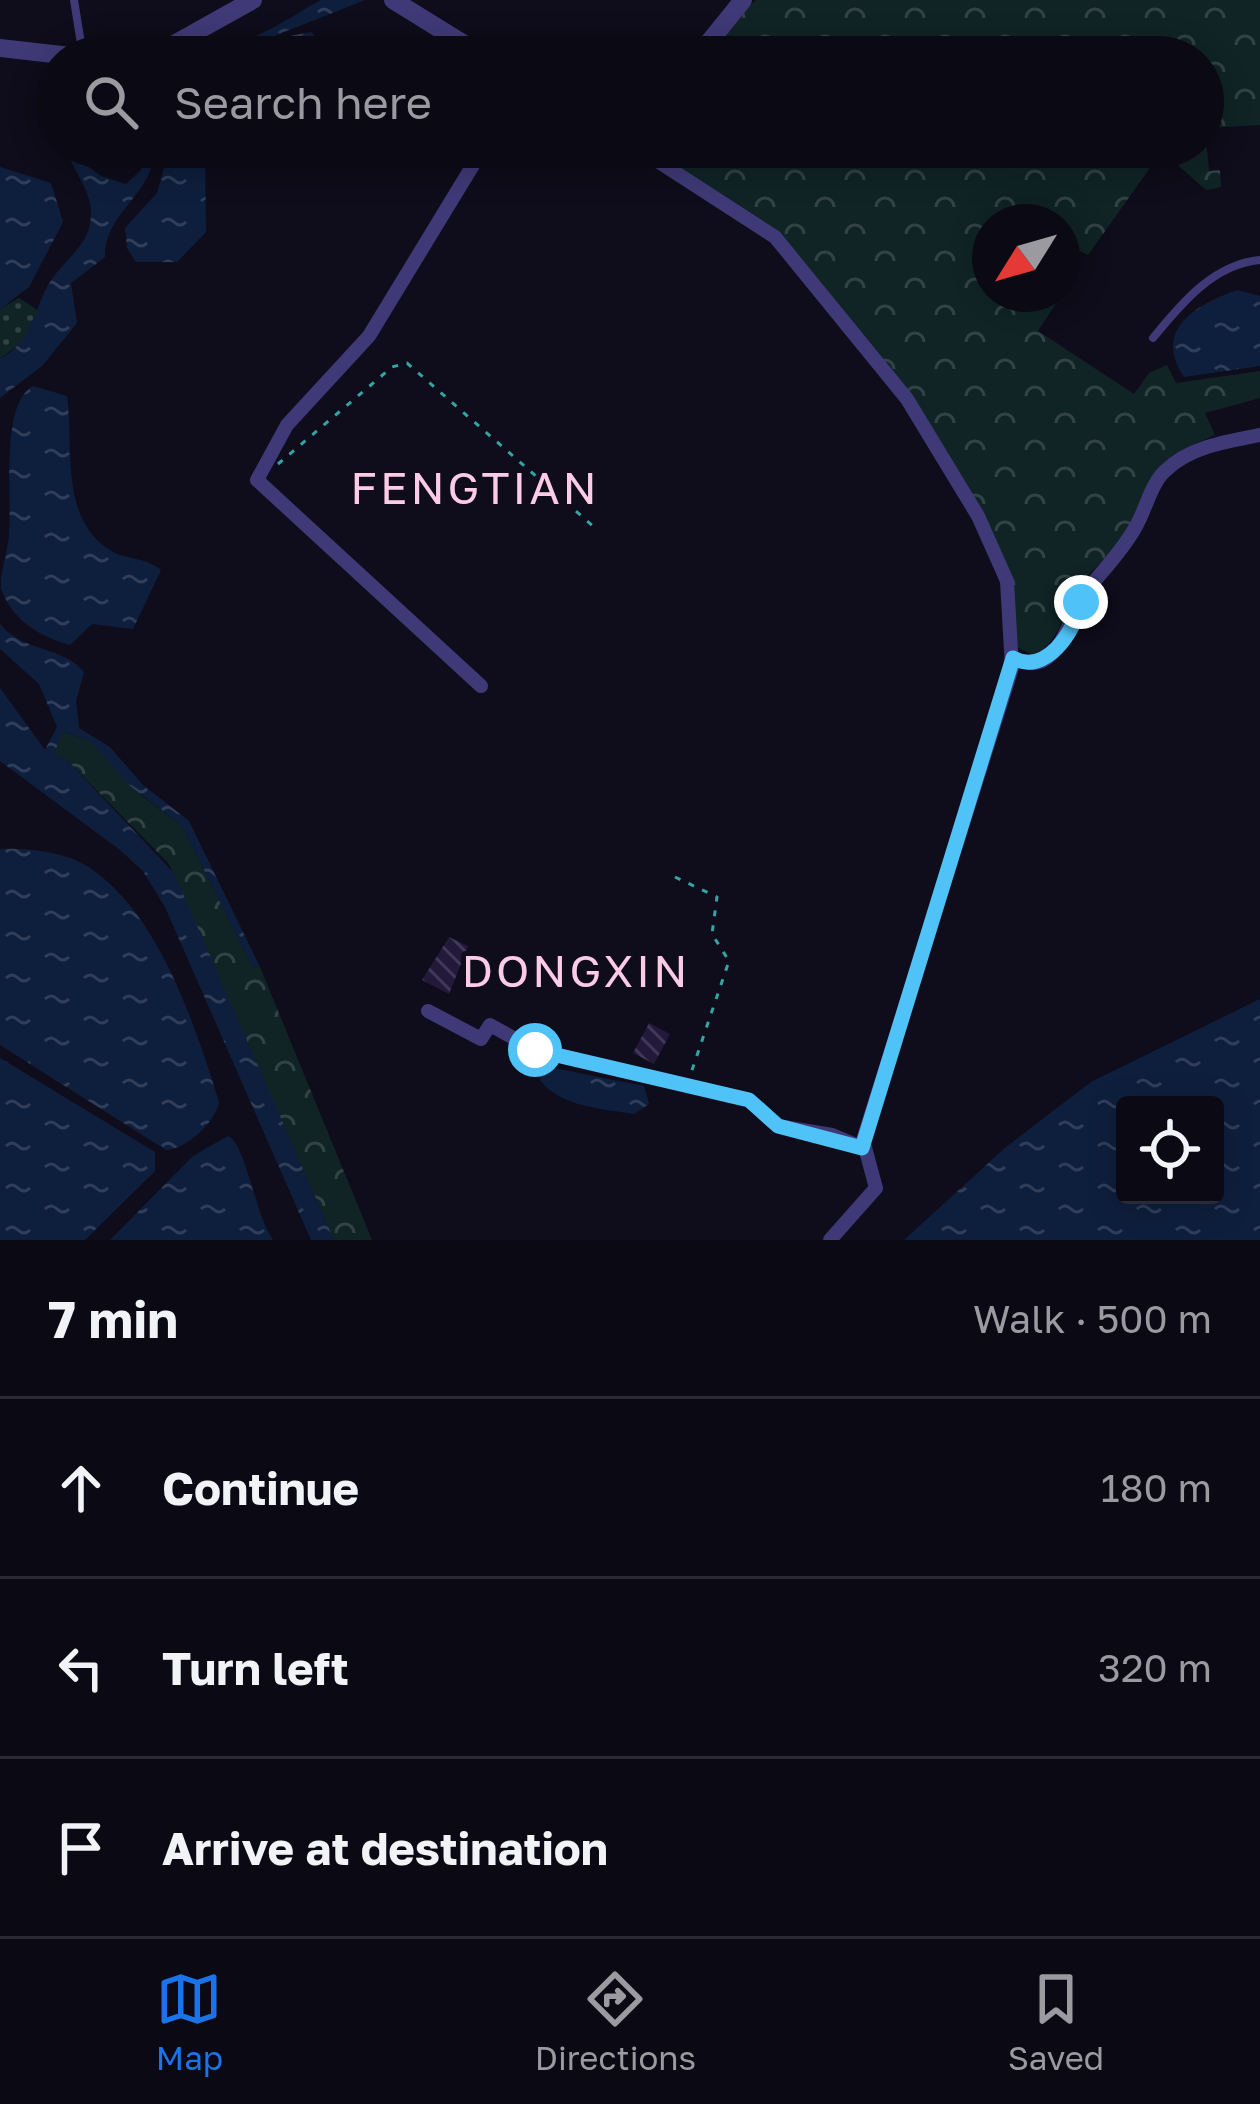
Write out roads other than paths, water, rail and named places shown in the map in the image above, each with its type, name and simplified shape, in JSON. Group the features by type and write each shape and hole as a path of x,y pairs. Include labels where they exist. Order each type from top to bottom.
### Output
{"street":[{"path":"188,36 253,0"},
{"path":"393,0 451,36"},
{"path":"714,36 743,0"},
{"path":"0,48 36,52"},
{"path":"471,168 369,336 287,425 257,481 481,686"},
{"path":"668,168 775,237 907,399 979,515 1012,602 1007,637 1013,658 862,1148 875,1188 830,1240"},
{"path":"1013,658 1027,664 1047,658 1077,619 1083,596 1135,528 1167,469 1189,454 1260,435"},
{"path":"428,1011 481,1040 490,1025 535,1050 749,1100 778,1126 862,1148"}],"lane":[{"path":"74,0 78,36"},
{"path":"1153,338 1193,292 1238,265 1260,260"}],"water":[{"path":"321,0 365,0 274,36 255,36"},
{"path":"0,167 51,183 63,222 29,287 0,309"},
{"path":"75,168 90,168 126,184 141,170 151,168 112,227 105,257 71,283 77,323 42,366 0,398 0,359 24,338 51,281 90,225 89,199"},
{"path":"164,168 205,168 206,232 177,262 136,262 127,248 125,228 157,193"},
{"path":"1237,290 1260,296 1260,366 1184,377 1175,360 1176,332 1194,311"},
{"path":"33,386 67,396 75,499 92,535 114,553 161,570 133,629 92,624 70,645 28,626 1,588 9,534 12,431 23,396"},
{"path":"0,624 19,640 65,657 84,672 76,701 79,728 110,747 143,785 189,821 260,967 253,968 182,826 129,785 91,742 63,731 54,754 67,760 174,873 334,1240 311,1240 165,907 143,871 0,761 0,688 45,750 57,727 39,684 0,649"},
{"path":"0,849 46,852 81,863 115,888 136,914 172,974 219,1102 212,1118 191,1140 166,1150 0,1045"},
{"path":"1260,999 1260,1240 904,1240 1006,1147 1091,1082"},
{"path":"0,1058 155,1152 155,1171 85,1240 0,1240"},
{"path":"544,1066 644,1086 649,1104 634,1114 571,1101 540,1080"},
{"path":"228,1136 240,1152 273,1240 110,1240 193,1156"}],"district":[{"name":"FENGTIAN","path":"475,487"},
{"name":"DONGXIN","path":"576,970"}]}
